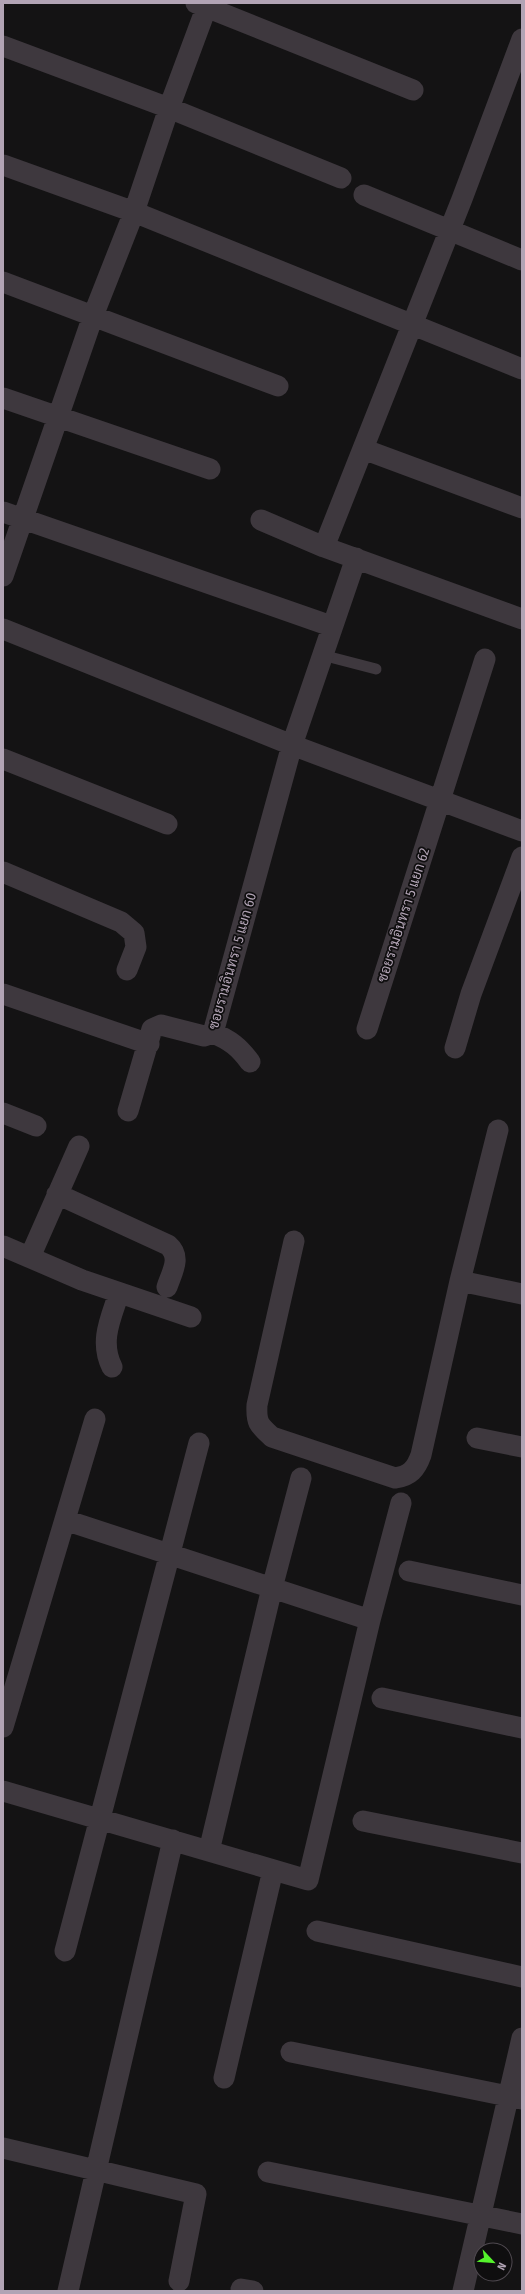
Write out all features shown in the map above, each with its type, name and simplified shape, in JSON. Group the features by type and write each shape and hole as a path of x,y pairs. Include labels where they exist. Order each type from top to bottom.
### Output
{"street":[{"path":"3,576 93,316 134,212 204,4 413,90"},
{"path":"324,547 450,230 522,39"},
{"path":"3,46 169,108 341,178"},
{"path":"3,165 134,212 412,323 522,369"},
{"path":"364,195 522,260"},
{"path":"3,282 278,386"},
{"path":"3,398 210,469"},
{"path":"363,449 522,508"},
{"path":"3,512 331,626"},
{"path":"261,520 324,547 522,619"},
{"name":"ซอยรามอินทรา 5 แยก 60","path":"128,1110 152,1029 161,1025 204,1036 213,1033 292,745 331,626 356,558"},
{"path":"3,629 292,745 522,831"},
{"name":"ซอยรามอินทรา 5 แยก 62","path":"367,1029 485,659"},
{"path":"3,759 167,824"},
{"path":"455,1048 471,994 522,857"},
{"path":"3,872 121,922 134,932 136,947 127,970"},
{"path":"3,994 148,1044"},
{"path":"213,1033 231,1040 240,1048 250,1062"},
{"path":"3,1113 36,1126"},
{"path":"294,1241 257,1405 256,1419 262,1428 272,1437 395,1478 406,1476 413,1471 421,1455 460,1281 498,1130"},
{"path":"30,1257 79,1146"},
{"path":"58,1194 168,1245 174,1250 176,1260 167,1287"},
{"path":"3,1246 119,1293 191,1318"},
{"path":"460,1281 522,1294"},
{"path":"112,1367 106,1355 105,1345 119,1293"},
{"path":"3,1727 95,1419"},
{"path":"476,1438 522,1447"},
{"path":"65,1951 199,1443"},
{"path":"209,1851 300,1478"},
{"path":"3,1791 308,1880 370,1620 401,1504"},
{"path":"65,1520 370,1620"},
{"path":"409,1571 522,1595"},
{"path":"382,1698 522,1728"},
{"path":"363,1821 522,1853"},
{"path":"68,2291 173,1840"},
{"path":"224,2078 273,1870"},
{"path":"317,1931 522,1977"},
{"path":"463,2291 480,2215 515,2097 522,2038"},
{"path":"291,2052 515,2097"},
{"path":"3,2148 196,2194 179,2281"},
{"path":"268,2172 522,2224"}],"lane":[{"path":"322,654 376,669"}]}
